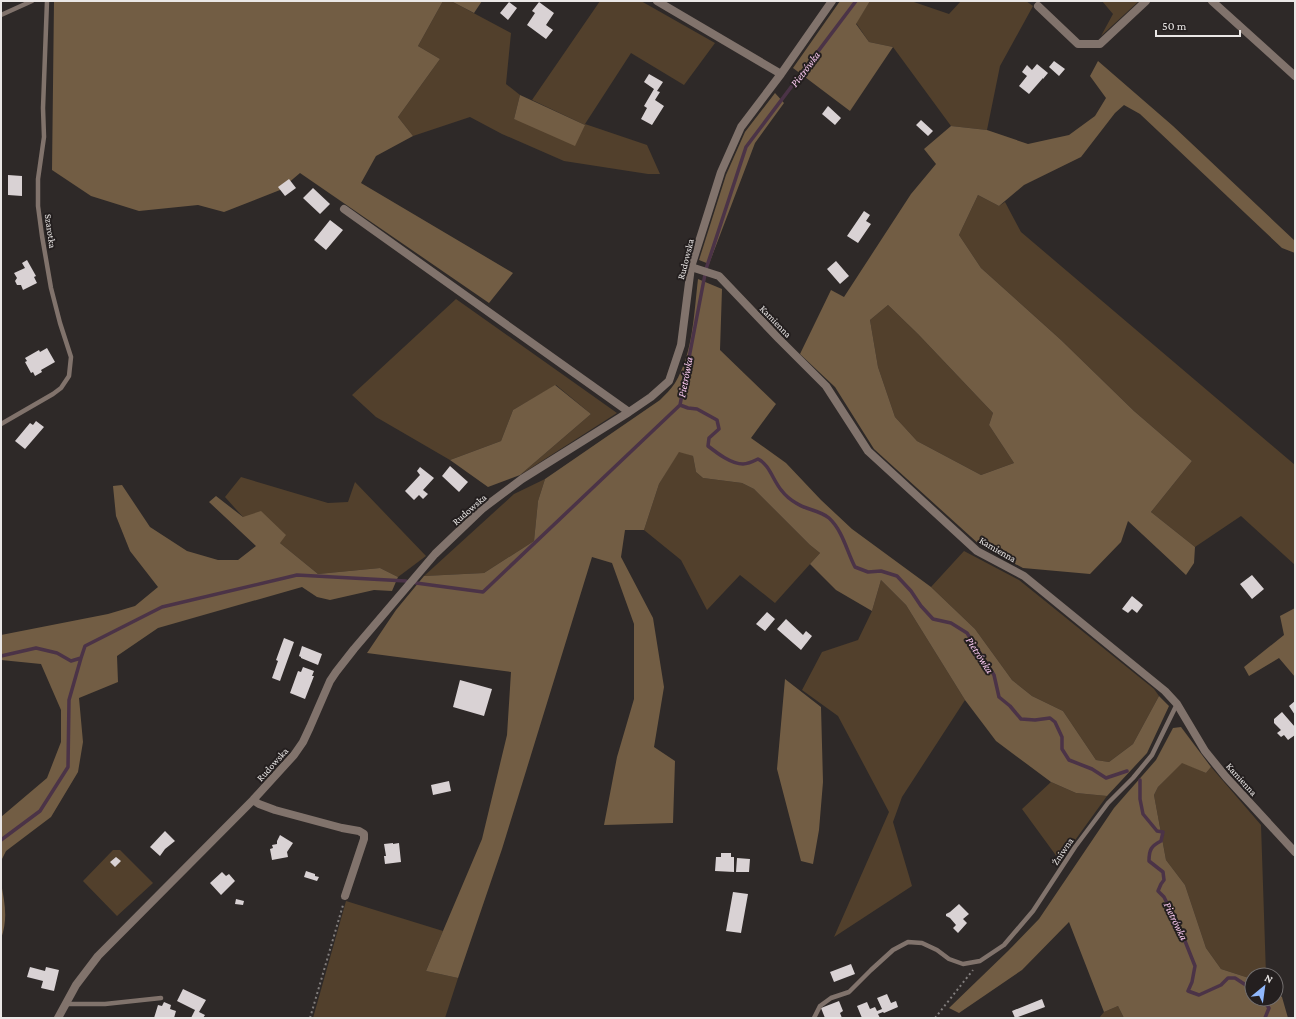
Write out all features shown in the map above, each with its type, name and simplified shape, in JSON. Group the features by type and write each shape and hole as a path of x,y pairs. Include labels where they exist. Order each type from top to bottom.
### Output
{"street":[{"path":"657,1 781,74"},
{"name":"Rudowska","path":"58,1018 85,972 98,956 253,800 294,755 303,742 330,681 336,672 435,554 482,509 522,479 629,412 651,397 669,381 681,345 691,268 721,172 742,126 781,74 832,1"},
{"path":"1038,6 1078,44 1100,44 1146,1"},
{"path":"1212,1 1295,76"},
{"path":"344,209 629,412"},
{"name":"Kamienna","path":"691,268 719,276 826,386 868,451 977,551 1024,576 1165,691 1177,704 1209,756 1226,777 1295,852"},
{"path":"253,800 275,810 342,828 359,831 364,834 364,839 345,896"}],"lane":[{"path":"1,16 32,1"},
{"name":"Szarotka","path":"1,424 61,388 69,376 71,357 60,324 51,288 38,206 38,180 44,136 43,108 47,1"},
{"name":"Żniwna","path":"814,1018 820,1006 831,998 849,992 870,970 893,950 908,942 922,943 937,950 949,959 963,964 980,961 1004,945 1033,911 1075,847 1108,803 1152,755 1177,704"},
{"path":"66,1004 105,1004 162,998"}],"path":[{"path":"310,1018 345,896"},
{"path":"935,1018 980,961"}],"shaded area":[{"path":"54,1 443,1 418,46 440,59 398,117 413,136 376,156 361,183 513,273 489,303 300,173 280,190 224,212 198,205 139,211 91,196 52,170"},
{"path":"443,1 451,1 511,33 506,84 520,95 514,119 585,125 532,100 600,1 641,1 715,43 684,85 631,53 585,124 647,145 660,174 648,174 564,161 502,134 470,117 413,136 398,117 440,59 418,46"},
{"path":"451,1 482,1 474,13"},
{"path":"840,1 870,1 856,24 869,42 893,47 850,111 793,68"},
{"path":"870,1 911,1 949,14 961,1 1026,1 1033,6 1000,66 987,130 951,126 893,47 869,42 856,23"},
{"path":"1102,1 1139,1 1101,36 1113,14"},
{"path":"1098,61 1173,126 1295,241 1295,253 1282,248 1140,114 1124,105 1115,113 1081,157 1024,185 999,206 978,195 959,235 981,268 1061,340 1134,411 1192,461 1151,512 1195,547 1194,563 1186,575 1128,521 1121,542 1090,574 1023,568 981,546 874,449 835,387 800,354 831,290 844,297 911,194 936,164 924,149 951,126 987,130 1028,144 1069,135 1095,116 1106,98 1090,76","holes":["888,305 918,334 993,413 989,425 1014,463 981,475 917,441 895,417 878,367 870,320"]},
{"path":"775,93 784,103 755,143 709,264 699,260 726,175 745,132"},
{"path":"520,95 585,125 575,146 514,119"},
{"path":"978,195 999,206 1005,202 1021,232 1295,465 1295,565 1241,516 1195,547 1151,512 1192,461 1134,411 1061,340 981,268 959,235"},
{"path":"698,279 722,289 720,350 776,404 751,438 786,463 821,500 852,529 931,587 975,629 1012,680 1032,696 1063,711 1096,760 1109,762 1133,744 1159,696 1169,706 1147,753 1107,796 1076,793 1051,782 996,741 965,700 906,605 881,580 872,611 836,590 810,564 820,553 810,545 754,489 742,483 703,478 696,472 693,456 679,452 659,484 644,530 625,530 621,557 653,618 664,687 654,747 675,761 673,823 604,825 617,757 634,699 634,624 612,563 592,557 502,849 458,978 426,971 482,839 507,735 511,672 367,653 396,610 424,576 484,573 534,541 538,501 545,479 660,400 670,390 681,372 686,359 692,333"},
{"path":"456,299 617,413 520,475 591,414 556,385 513,410 501,441 450,460 376,417 352,395"},
{"path":"888,305 918,334 993,413 989,425 1014,463 981,475 917,441 895,417 878,367 870,320"},
{"path":"555,385 591,414 520,475 488,487 450,460 501,441 513,410"},
{"path":"679,451 693,456 696,472 703,478 742,483 754,489 810,545 820,553 775,603 740,575 707,610 681,560 644,530 659,484"},
{"path":"241,477 328,503 348,502 355,482 426,556 398,577 380,568 318,574 280,543 243,517 225,497"},
{"path":"545,479 538,501 534,541 484,573 424,576 514,494"},
{"path":"122,485 150,527 187,551 218,560 238,560 256,546 209,502 216,496 243,517 261,511 286,535 280,543 318,574 380,568 398,577 392,591 374,590 330,600 317,597 302,587 158,628 117,656 118,682 79,698 83,742 78,772 51,817 6,851 1,861 1,817 47,778 61,742 61,710 41,664 1,660 1,635 108,614 135,606 158,587 130,551 116,516 113,486"},
{"path":"964,551 1019,580 1154,689 1159,696 1133,744 1109,762 1096,760 1063,711 1032,696 1012,680 975,629 931,587"},
{"path":"881,580 906,605 965,700 902,797 893,822 912,886 834,937 889,812 838,716 802,690 822,652 858,640 872,611"},
{"path":"1295,608 1295,677 1279,658 1249,676 1244,667 1284,635 1280,616"},
{"path":"785,679 821,707 823,782 819,830 813,864 801,861 777,769"},
{"path":"1181,727 1211,767 1206,773 1182,763 1158,787 1154,795 1166,860 1185,885 1206,948 1221,969 1244,976 1244,1007 1284,1007 1284,1004 1288,1018 1124,1018 1118,1006 1104,1012 1069,922 1022,970 959,1013 949,1008 1039,919 1114,808 1156,760 1173,728"},
{"path":"1182,762 1206,773 1211,767 1261,825 1266,967 1244,967 1244,976 1221,969 1206,948 1185,885 1166,860 1154,795 1158,787"},
{"path":"1051,782 1076,793 1107,796 1060,861 1022,809"},
{"path":"113,850 120,850 153,883 117,916 83,881"},
{"path":"1,883 5,905 5,925 1,939"},
{"path":"346,901 443,931 426,971 458,978 445,1018 313,1018"},
{"path":"1118,1006 1124,1018 1099,1018 1104,1012"}],"building":[{"path":"509,2 517,8 508,20 500,13"},
{"path":"539,2 554,13 546,25 553,30 546,39 527,25 535,13 532,11"},
{"path":"1054,61 1065,69 1059,76 1049,67"},
{"path":"1037,64 1048,73 1029,94 1019,86 1027,76 1022,72 1027,65 1032,70"},
{"path":"649,74 663,82 657,91 660,92 655,100 664,106 652,125 641,119 647,108 644,106 654,89 644,82"},
{"path":"828,106 841,118 835,125 822,114"},
{"path":"921,120 933,131 928,136 916,125"},
{"path":"8,175 22,176 22,196 8,195"},
{"path":"289,179 296,188 285,196 278,187"},
{"path":"313,188 330,204 320,214 303,198"},
{"path":"864,211 870,215 866,221 871,224 858,243 847,236"},
{"path":"330,220 343,230 326,250 314,240"},
{"path":"27,260 36,276 34,277 37,283 23,290 21,285 17,285 15,281 17,278 14,273 25,268 22,263"},
{"path":"836,261 849,276 840,284 827,269"},
{"path":"47,348 55,362 41,370 42,372 35,376 33,372 31,373 25,362 27,361 25,358 39,350 40,352"},
{"path":"36,421 44,427 25,449 15,441 30,423 33,425"},
{"path":"450,466 468,482 459,492 442,476"},
{"path":"420,467 434,478 423,490 428,494 423,499 419,495 414,500 405,491 420,475 417,471"},
{"path":"1252,575 1264,589 1252,599 1240,584"},
{"path":"1132,596 1143,605 1137,613 1132,609 1128,613 1122,609"},
{"path":"767,612 775,619 765,631 756,624"},
{"path":"786,619 803,635 806,631 812,636 801,650 777,629"},
{"path":"284,638 294,642 280,681 272,678 278,661 276,660"},
{"path":"302,646 322,654 318,665 299,656"},
{"path":"303,667 314,671 312,676 314,676 305,699 290,693 298,671 301,672"},
{"path":"460,680 492,689 484,716 453,707"},
{"path":"1295,701 1295,715 1289,706"},
{"path":"1282,712 1295,727 1295,735 1288,740 1284,735 1281,737 1277,733 1281,730 1274,723 1274,719"},
{"path":"449,781 451,791 433,795 431,785"},
{"path":"165,831 175,841 165,849 160,856 150,847"},
{"path":"280,835 293,843 287,852 288,857 272,860 270,849 273,848 272,845 277,844"},
{"path":"399,843 401,862 385,864 384,856 386,856 384,844"},
{"path":"721,853 731,853 731,857 734,857 734,872 715,871 716,857 721,857"},
{"path":"116,857 121,861 115,867 110,862"},
{"path":"737,858 750,859 749,872 736,872"},
{"path":"306,871 319,877 317,881 304,877"},
{"path":"222,872 226,876 229,874 235,881 221,895 210,883"},
{"path":"733,892 748,894 741,933 726,931"},
{"path":"236,899 244,901 243,905 235,904"},
{"path":"959,904 969,914 963,919 967,923 958,933 953,928 956,925 946,916 946,914"},
{"path":"851,964 855,974 834,982 830,972"},
{"path":"30,967 45,971 46,967 59,970 54,991 41,988 43,981 27,977"},
{"path":"183,989 206,1000 199,1012 205,1015 203,1018 191,1018 195,1010 177,1001"},
{"path":"887,994 891,1003 896,1001 898,1007 878,1014 880,1018 862,1018 857,1006 867,1002 870,1009 875,1007 877,1011 882,1009 877,998"},
{"path":"1042,999 1045,1007 1015,1018 1012,1011"},
{"path":"839,1001 843,1011 840,1013 842,1018 825,1018 821,1008"},
{"path":"164,1002 171,1005 170,1009 176,1011 174,1018 154,1018 158,1005 162,1006"}],"waterway":[{"name":"Pietrówka","path":"680,405 706,269 746,147 856,1"},
{"name":"Pietrówka","path":"680,405 697,409 717,420 719,429 709,438 708,446 724,458 738,464 747,464 758,459 766,465 783,493 794,502 821,513 829,518 838,529 855,567 868,572 881,571 897,576 933,619 951,623 967,633 994,675 999,697 1010,706 1021,719 1035,720 1050,718 1055,722 1062,737 1062,749 1069,760 1092,769 1106,778 1127,771"},
{"path":"416,583 483,592 680,405"},
{"path":"1,840 40,811 68,767 69,700 85,646 162,607 297,575 406,581"},
{"path":"1,656 36,648 57,653 71,661 81,658"},
{"name":"Pietrówka","path":"1140,780 1140,799 1143,814 1157,831 1163,832 1161,841 1151,849 1149,861 1163,872 1164,880 1158,891 1164,897 1183,936 1195,966 1192,982 1188,991 1199,995 1221,985 1228,978 1235,978 1244,984"},
{"name":"Pietrówka","path":"1265,1018 1268,1007"}]}
